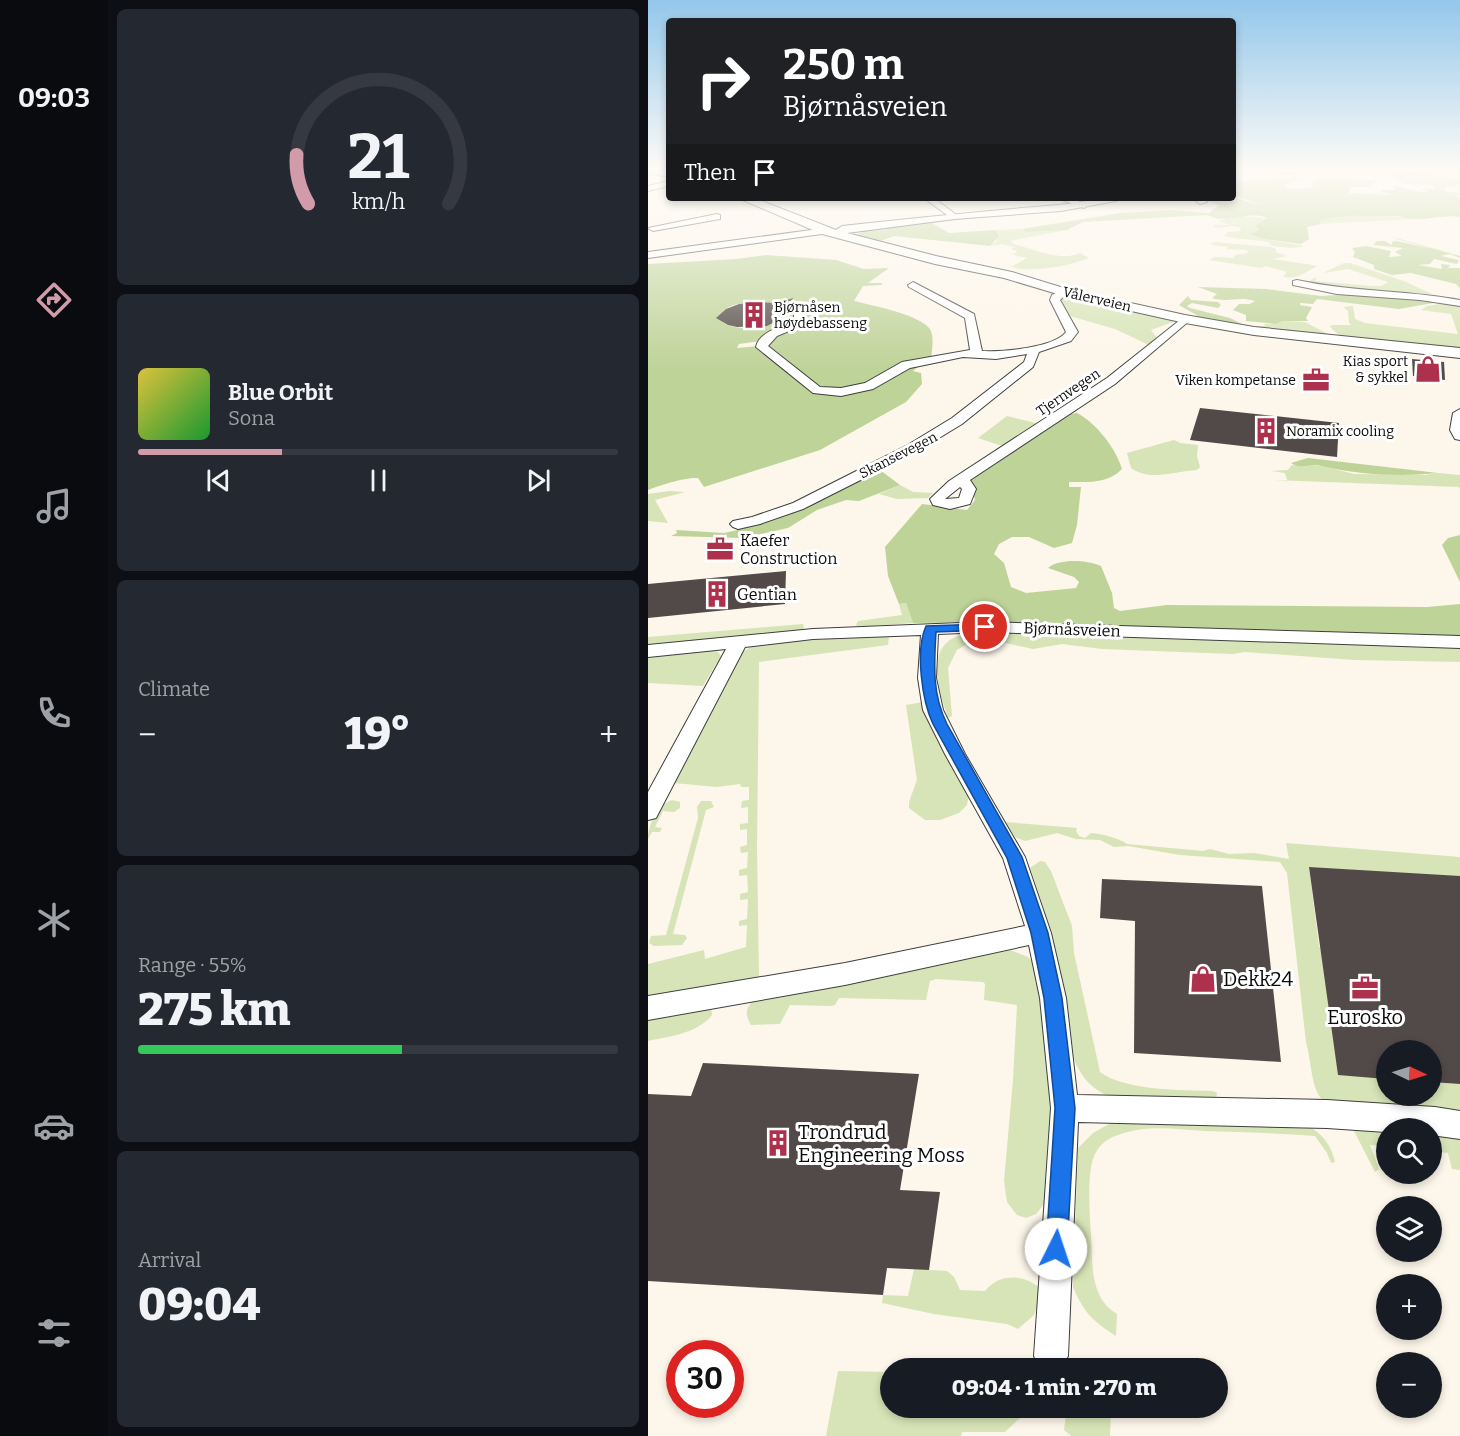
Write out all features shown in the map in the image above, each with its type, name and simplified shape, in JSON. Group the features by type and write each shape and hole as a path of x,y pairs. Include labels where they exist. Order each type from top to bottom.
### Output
{"street":[{"path":"664,235 673,244"},
{"path":"648,255 673,244 779,235"},
{"name":"Vålerveien","path":"841,235 935,260 1007,275 1064,292 1185,319 1254,332 1460,353"},
{"path":"1297,283 1319,289 1415,296 1460,303"},
{"path":"913,285 970,316 976,352"},
{"path":"799,306 801,318 799,323 767,338 762,343 762,347 783,361 817,390 855,391 881,381 896,369 906,365 956,354 976,352 991,355 1034,350 1056,344 1071,335 1070,325 1055,300 1064,292"},
{"name":"Tjernvegen","path":"961,479 1103,387 1185,319"},
{"name":"Skansevegen","path":"738,524 773,516 807,502 944,431 1029,364 1034,350"},
{"path":"1460,413 1457,430 1460,436"},
{"name":"Bjørnåsveien","path":"648,651 739,641 930,628 1030,627 1460,642"},
{"path":"930,628 927,678 933,710 955,754 1014,857 1039,933 1053,998 1065,1108 1051,1356"},
{"path":"648,812 739,641"},
{"path":"648,1008 725,997 901,963 1039,933"},
{"path":"1065,1108 1327,1114 1435,1121 1460,1125"}],"green space":[{"path":"996,235 1041,235 1010,241 1056,255 1080,253 1089,258 1050,268 1020,269 1011,267 1027,258 1006,253 1014,254 1017,251 1011,249 1015,247 1002,244 990,246 997,241"},
{"path":"998,235 999,236 990,246 894,236 878,242 854,236"},
{"path":"1222,235 1253,235 1304,246 1293,248 1272,246 1269,242"},
{"path":"1252,235 1308,235 1309,239 1301,244"},
{"path":"1384,237 1396,238 1460,256 1460,258 1450,254 1441,256 1459,260 1457,264 1434,259 1430,264 1418,265 1442,269 1441,264 1450,265 1448,268 1460,268 1460,288 1456,284 1411,273 1392,275 1374,269 1374,265 1353,257 1355,252 1352,248 1366,246 1391,251 1389,257 1402,256 1395,252 1403,248 1373,245 1377,241 1385,241 1392,245 1392,242 1397,241 1432,249"},
{"path":"1211,243 1271,247 1276,249 1276,252 1287,256 1273,259 1318,266 1301,275 1283,277 1287,272 1266,266 1262,268 1209,260 1214,257 1233,258 1235,255 1248,253 1247,250 1226,249 1228,247 1212,245"},
{"path":"766,255 836,260 864,269 889,268 868,283 883,283 881,285 863,286 854,301 908,316 926,325 931,331 931,359 895,368 879,380 859,388 834,391 813,386 785,360 764,346 773,335 761,341 739,344 737,348 759,346 812,389 830,393 867,388 917,363 919,366 913,371 921,373 922,384 906,402 820,450 704,487 698,478 693,478 648,490 648,264","holes":["785,301 794,306 787,308 789,312 784,318 755,328 733,327 719,318 731,306 739,304","789,302 801,305 803,320 799,324 784,330 795,325 798,319 797,306"]},
{"path":"1344,263 1404,281 1434,295 1309,282 1317,278 1315,281 1381,286 1388,282 1348,269 1323,273"},
{"path":"1198,287 1266,289 1321,296 1357,294 1439,302 1399,309 1317,299 1313,304 1300,303 1300,305 1312,307 1306,318 1308,321 1283,321 1276,324 1246,321 1246,315 1233,310 1239,304 1250,304 1255,301 1212,298 1217,294"},
{"path":"1067,296 1173,322 1151,330 1157,338 1149,345 1115,329 1070,316 1060,299"},
{"path":"1188,296 1191,300 1218,302 1221,305 1218,308 1192,303 1187,306 1190,308 1230,318 1242,324 1198,318 1179,305"},
{"path":"1446,303 1460,306 1460,348 1340,336 1330,327 1331,325 1351,325 1348,311 1343,307 1353,306 1355,319 1365,323 1458,334 1451,314 1421,310 1427,306"},
{"path":"1283,321 1305,322 1330,335 1247,326 1266,326 1263,324 1276,324"},
{"path":"1077,413 1091,423 1104,437 1122,469 1104,480 1069,482 1069,487 1081,487 1077,525 1072,543 1054,548 1029,537 1012,537 999,544 994,554 1004,563 1011,587 1026,593 1076,588 1079,582 1074,577 1048,568 1059,563 1074,561 1101,566 1112,593 1114,608 1120,611 1167,605 1427,607 1460,604 1460,638 997,622 913,623 906,603 899,604 888,576 885,547 922,504 967,510 975,500 970,480 973,477 1070,414"},
{"path":"1007,416 1040,424 1005,447 978,438"},
{"path":"1174,440 1198,445 1197,456 1200,467 1197,470 1155,475 1138,472 1131,468 1127,453"},
{"path":"1308,458 1438,473 1380,474 1318,465 1298,466 1291,463"},
{"path":"1292,465 1322,466 1354,474 1460,475 1460,489 1459,487 1273,480 1287,480 1285,473 1271,471 1288,470"},
{"path":"876,467 900,485 859,501 846,500 817,510 788,528 742,538 671,536 677,533 676,530 724,533 738,530 737,526 760,521"},
{"path":"900,485 913,492 933,493 928,498 897,499 879,494"},
{"path":"669,491 685,492 655,500 668,523 648,521 648,494"},
{"path":"1460,535 1460,582 1442,545 1448,538"},
{"path":"906,603 913,623 860,627 856,625 858,621 902,615 899,604"},
{"path":"803,624 804,628 800,631 648,645 648,637"},
{"path":"983,633 1460,647 1460,662 1354,660 1245,652 1233,654 1102,649 1062,644 1033,649 992,640 967,644 957,650 948,668 952,716 948,718 937,674 940,652 955,637"},
{"path":"889,635 888,645 759,662 757,847 759,978 648,997 648,964 704,950 705,959 746,947 747,925 739,926 739,921 747,919 748,899 740,900 740,894 748,892 747,875 739,876 739,870 747,868 748,852 741,853 740,847 747,845 747,829 740,830 740,824 748,823 748,807 741,808 742,801 749,800 749,787 741,787 740,784 717,787 674,783 743,652 755,644"},
{"path":"709,650 718,652 721,656 703,686 648,683 648,655"},
{"path":"923,702 937,741 969,794 967,805 959,813 940,820 925,820 909,808 917,780 906,705"},
{"path":"672,800 680,802 680,808 674,812 663,811 655,827 662,828 660,832 652,832 648,839 658,810"},
{"path":"701,801 711,801 714,807 706,810 673,934 685,935 687,938 682,945 654,946 649,943 651,936 666,935 698,818 697,807"},
{"path":"1005,822 1077,828 1079,836 1085,838 1091,833 1105,835 1127,844 1203,851 1210,849 1229,854 1254,853 1289,859 1286,843 1460,857 1460,877 1309,867 1319,946 1376,1059 1376,1105 1322,1099 1318,1094 1313,1081 1306,1042 1287,873 1280,862 1180,855 1128,846 1114,847 1100,840 1076,839 1057,833 1025,841 1015,837"},
{"path":"1040,861 1045,862 1051,871 1072,926 1074,953 1100,1072 1124,1083 1139,1086 1170,1090 1213,1091 1217,1093 1216,1101 1108,1096 1094,1087 1082,1074 1076,1064 1070,1043 1056,953 1030,868"},
{"path":"1010,950 1028,957 1038,967 1054,1089 1048,1199 1036,1214 1026,1218 1017,1215 1007,1202 1004,1181 1017,1005 984,1000 985,984 983,982 936,979 930,981 926,1000 839,998 835,1005 831,1006 790,1005 780,1024 751,1025 747,1015 747,1009 753,1001"},
{"path":"711,1005 712,1015 699,1026 683,1033 648,1041 648,1015"},
{"path":"1442,1083 1460,1084 1460,1115 1382,1106 1442,1106"},
{"path":"1129,1120 1307,1125 1326,1140 1335,1162 1331,1163 1315,1136 1156,1128 1123,1133 1104,1142 1095,1154 1090,1171 1089,1206 1092,1258 1094,1279 1101,1299 1117,1314 1116,1336 1090,1316 1073,1287 1078,1148 1093,1133 1109,1124"},
{"path":"1352,1127 1376,1128 1376,1145 1370,1145 1376,1161 1375,1172"},
{"path":"1442,1135 1460,1137 1460,1170 1452,1169 1448,1153 1442,1152"},
{"path":"914,1269 947,1271 954,1277 960,1290 985,1291 998,1281 1014,1278 1029,1281 1043,1291 1034,1315 1018,1329 1007,1324 934,1314 882,1303 883,1295 908,1296"},
{"path":"838,1371 880,1372 880,1418 1020,1418 1005,1432 962,1432 961,1436 826,1436"},
{"path":"1066,1418 1111,1418 1110,1436 1071,1436 1064,1430"}],"building":[{"name":"Bjørnåsen høydebasseng","path":"793,298 787,316 767,326 737,327 716,318 726,309 739,304 777,303"},
{"name":"Kias sport & sykkel","path":"1412,359 1444,362 1445,380 1413,376"},
{"name":"Noramix cooling","path":"1200,408 1339,423 1337,457 1190,440"},
{"name":"Gentian","path":"786,571 785,604 648,618 648,584"},
{"name":"Eurosko","path":"1309,867 1460,876 1460,1084 1442,1083 1442,1040 1376,1040 1376,1078 1338,1075"},
{"name":"Dekk24","path":"1102,879 1262,886 1281,1062 1134,1053 1135,921 1100,918"},
{"name":"Trondrud Engineering Moss","path":"703,1063 919,1074 900,1190 940,1192 929,1270 887,1268 883,1295 648,1281 648,1094 691,1096"}],"place":[{"name":"Bjørnåsen høydebasseng","path":"754,315"},
{"name":"Kias sport & sykkel","path":"1428,369"},
{"name":"Viken kompetanse","path":"1316,380"},
{"name":"Noramix cooling","path":"1266,431"},
{"name":"Kaefer Construction","path":"720,549"},
{"name":"Gentian","path":"717,594"},
{"name":"Dekk24","path":"1203,979"},
{"name":"Eurosko","path":"1365,988"},
{"name":"Trondrud Engineering Moss","path":"778,1143"}],"route":[{"path":"985,627 930,628 927,678 933,710 955,754 1014,857 1039,933 1053,998 1065,1108 1056,1249"}]}
